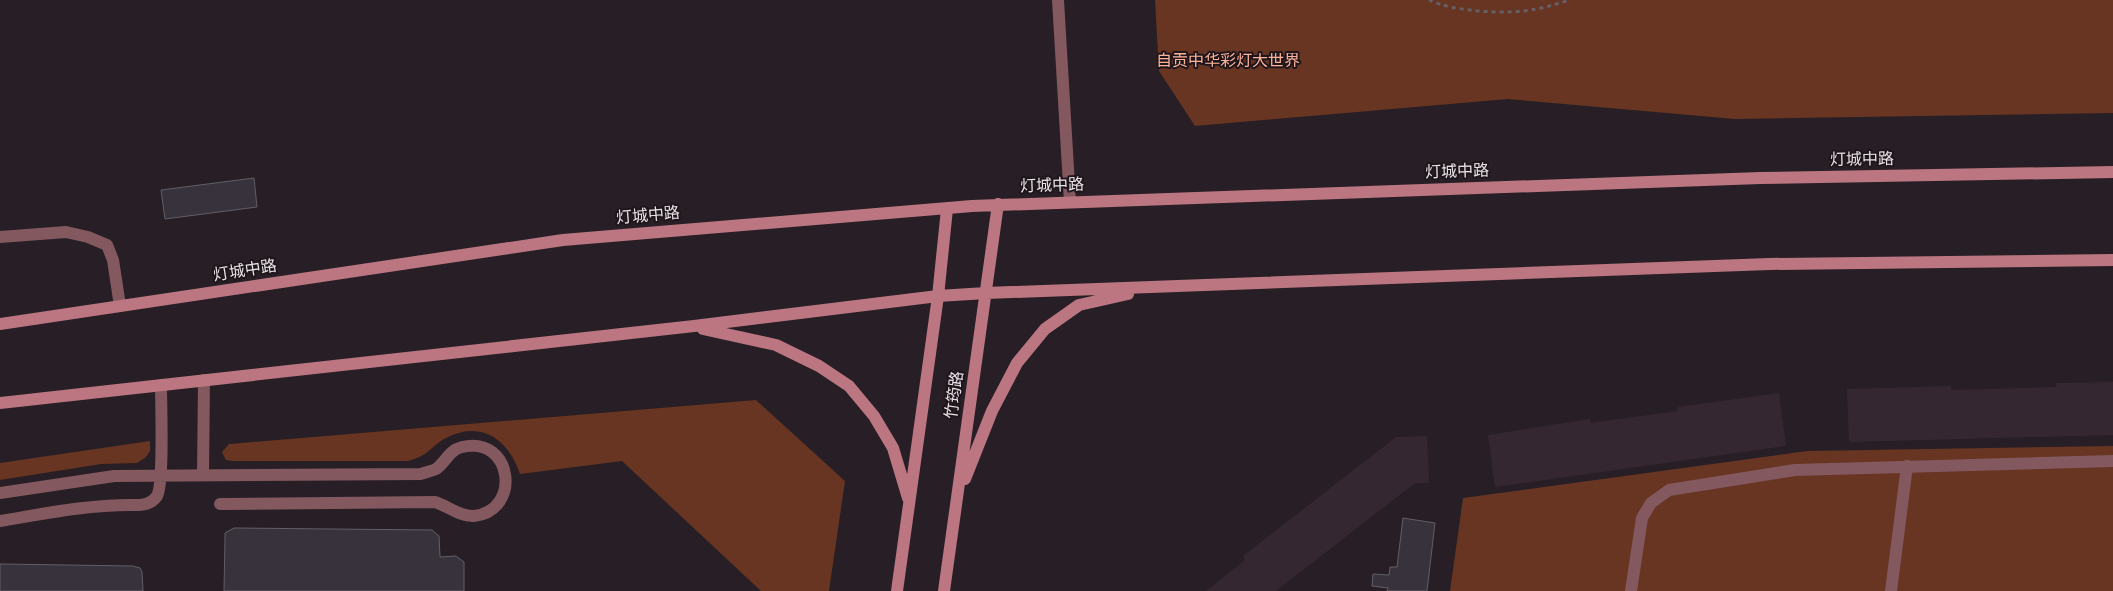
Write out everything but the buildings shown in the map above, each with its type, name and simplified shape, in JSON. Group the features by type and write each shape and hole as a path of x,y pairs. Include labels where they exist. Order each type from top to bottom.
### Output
{"main road":[{"name":"灯城中路","path":"0,324 563,240 998,204 1760,178 2113,172"},
{"name":"竹筠路","path":"944,591 998,204"},
{"name":"竹筠路","path":"897,591 938,296 947,209"},
{"path":"0,403 694,326 938,296 1769,264 2113,260"},
{"path":"958,497 992,411 1017,363 1045,329 1078,306 1155,288"},
{"path":"694,326 776,345 819,366 849,386 874,416 893,448 909,502"}],"lane":[{"path":"1058,0 1070,202"},
{"path":"0,237 66,232 88,236 107,245 113,260 120,306"},
{"path":"204,380 204,475"},
{"path":"0,521 105,505 149,504 158,494 161,476 161,385"},
{"path":"0,493 100,477 421,474 436,468 454,450 476,446 489,450 501,460 506,482 503,494 492,509 474,516 457,513 434,502 220,504"},
{"path":"1631,591 1642,518 1651,503 1670,490 1794,470 2113,461"},
{"path":"1891,591 1907,466"}],"path":[{"path":"1429,0 1440,5 1487,12 1535,10 1570,0"}],"shaded area":[{"path":"2113,382 2113,435 1849,442 1847,389 1951,386 1951,390 2056,387 2057,383"},
{"path":"1779,393 1786,446 1495,487 1488,435 1590,419 1590,423 1678,411 1678,407"},
{"path":"1427,436 1429,483 1415,483 1276,591 1206,591 1245,560 1243,556 1396,437"}],"green space":[{"name":"自贡中华彩灯大世界","path":"1155,0 2113,0 2113,113 1735,119 1508,99 1195,126 1159,71"},
{"path":"756,400 845,481 829,591 761,591 622,461 520,474 515,462 502,443 483,433 472,431 461,432 448,437 422,456 408,461 233,461 226,460 222,452 229,444"},
{"path":"150,441 150,451 146,457 137,463 101,464 0,480 0,463"},
{"path":"2113,446 2113,591 1450,591 1463,498 1807,451"}]}
